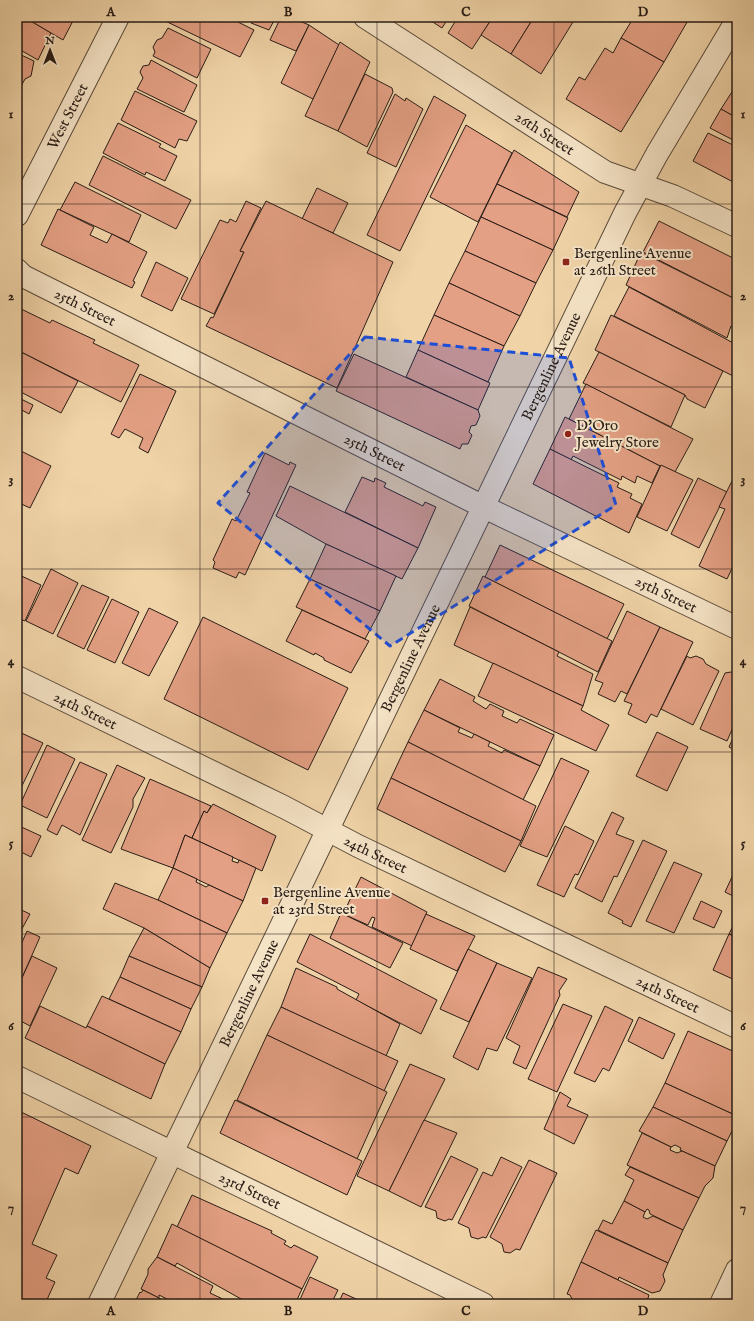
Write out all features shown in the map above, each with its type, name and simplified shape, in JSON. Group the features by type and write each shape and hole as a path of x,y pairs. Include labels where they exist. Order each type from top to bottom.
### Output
{"street":[{"name":"West Street","path":"17,215 118,17"},
{"name":"26th Street","path":"365,17 606,172 673,196 737,226"},
{"name":"Bergenline Avenue","path":"99,1304 640,185 737,20"},
{"name":"25th Street","path":"17,270 23,276 484,507 737,628"},
{"name":"24th Street","path":"17,677 329,830 358,846 737,1027"},
{"name":"23rd Street","path":"17,1077 171,1154 483,1304"},
{"path":"721,1304 737,1270"}],"highlighted area":[{"path":"365,337 569,358 616,505 390,646 218,503"}],"building":[{"path":"17,17 24,17 51,33 38,60 17,48"},
{"path":"24,17 75,17 63,40"},
{"path":"157,17 228,17 254,30 240,57"},
{"path":"254,17 276,17 269,30 251,23"},
{"path":"281,17 290,17 309,25 296,51 270,40"},
{"path":"425,17 449,17 442,28"},
{"path":"458,17 493,17 472,49 448,33"},
{"path":"493,17 534,17 511,54 481,35"},
{"path":"534,17 576,17 541,74 511,54"},
{"path":"634,17 690,17 664,62 621,38"},
{"path":"309,25 339,45 313,99 281,83"},
{"path":"168,28 211,49 197,78 153,56 155,52 153,47 157,40 162,38"},
{"path":"621,38 664,62 621,132 566,99 579,77 585,80 605,48 613,53"},
{"path":"340,42 370,62 338,131 305,116"},
{"path":"17,53 34,61 31,76 25,79 19,90 17,89"},
{"path":"151,60 197,85 184,112 137,89 143,78 140,72 143,66 149,65"},
{"path":"365,74 392,88 393,92 367,147 338,131"},
{"path":"737,84 737,118 721,109"},
{"path":"135,91 197,121 187,141 179,139 175,148 121,120"},
{"path":"395,94 405,101 406,98 423,109 396,167 367,153"},
{"path":"434,96 466,115 400,251 367,235"},
{"path":"721,109 737,118 737,142 710,128"},
{"path":"118,123 161,144 159,147 177,156 165,181 146,172 145,175 103,153"},
{"path":"466,125 512,153 478,222 430,197"},
{"path":"708,133 737,147 737,184 693,161"},
{"path":"514,150 579,192 567,217 497,184"},
{"path":"103,156 191,200 176,229 89,185"},
{"path":"75,182 141,215 129,242 60,210"},
{"path":"497,184 568,218 553,250 481,217"},
{"path":"317,188 348,203 333,233 302,219"},
{"path":"246,201 261,208 240,251 244,252 214,314 181,299 220,220 228,223 230,219 236,222"},
{"path":"266,201 393,262 337,388 206,326 211,317 213,318 244,252 240,251"},
{"path":"58,209 94,227 90,235 107,243 112,234 147,252 133,281 135,282 132,288 41,245"},
{"path":"481,217 553,250 536,283 465,251"},
{"path":"659,221 737,260 737,300 643,252"},
{"path":"465,251 536,283 520,316 449,283"},
{"path":"641,252 737,300 737,329 731,326 727,338 626,285"},
{"path":"156,262 188,278 172,311 141,296"},
{"path":"449,283 520,316 504,346 434,315"},
{"path":"629,287 737,345 737,378 614,316"},
{"path":"17,307 50,323 52,320 95,340 93,343 139,365 121,402 17,350"},
{"path":"434,315 504,346 488,382 418,350"},
{"path":"611,315 723,371 705,408 687,399 685,395 595,350"},
{"path":"17,350 78,381 61,413 17,390"},
{"path":"418,350 490,383 478,410 406,377"},
{"path":"599,352 685,395 671,427 583,383"},
{"path":"354,354 478,410 480,416 476,425 471,426 469,432 472,435 468,444 462,444 460,449 336,391"},
{"path":"140,374 176,391 148,453 139,448 143,438 125,429 119,438 111,434"},
{"path":"586,384 693,439 675,472 660,466 569,419"},
{"path":"17,397 33,405 29,414 20,409 17,415"},
{"path":"565,417 660,466 652,483 637,476 635,483 622,476 621,480 573,456 571,460 550,449"},
{"path":"17,449 51,466 30,508 17,502"},
{"path":"550,449 619,483 617,487 632,494 630,498 642,504 629,533 533,484"},
{"path":"265,453 289,465 290,462 296,465 245,575 239,572 236,578 213,568 215,562 213,560 232,519 236,521 250,493 247,492"},
{"path":"661,465 693,480 667,531 637,517"},
{"path":"362,477 374,482 375,478 386,483 384,487 423,506 425,502 436,507 418,548 345,512"},
{"path":"698,478 727,492 699,548 671,534"},
{"path":"733,479 737,481 737,558 727,579 699,566 725,509 719,507"},
{"path":"290,486 418,548 402,579 326,544 276,516"},
{"path":"326,544 396,576 380,611 310,579"},
{"path":"500,545 624,604 607,639 485,577"},
{"path":"51,569 78,583 53,634 26,621"},
{"path":"17,574 41,585 25,621 17,618"},
{"path":"483,576 612,641 598,672 469,606"},
{"path":"310,579 380,611 365,639 296,607"},
{"path":"82,585 109,597 84,649 57,636"},
{"path":"112,599 139,612 115,663 87,650"},
{"path":"470,607 559,652 557,656 593,674 583,706 454,645"},
{"path":"149,608 178,622 149,676 122,663"},
{"path":"302,610 369,641 351,673 324,660 324,658 315,653 314,655 286,641"},
{"path":"627,611 660,627 627,694 621,691 615,702 598,694 603,683 595,680"},
{"path":"203,617 348,688 308,770 164,699"},
{"path":"660,627 693,642 657,717 651,714 646,723 628,714 632,704 624,701"},
{"path":"687,656 690,658 696,656 703,659 706,664 719,671 693,725 661,709"},
{"path":"493,663 583,706 581,710 609,725 596,751 478,696"},
{"path":"731,672 737,674 737,718 727,741 700,729 725,673"},
{"path":"440,679 475,697 473,701 486,709 490,704 504,711 502,716 517,723 520,719 554,735 540,766 424,710"},
{"path":"424,710 460,728 458,732 472,738 474,734 490,742 488,746 502,753 504,750 540,766 523,800 408,742"},
{"path":"737,729 737,751 729,747"},
{"path":"17,731 43,743 17,796"},
{"path":"657,732 688,747 667,791 636,776"},
{"path":"408,742 536,806 521,841 391,778"},
{"path":"47,745 75,759 47,818 20,805"},
{"path":"561,758 589,771 547,857 520,846"},
{"path":"80,762 107,774 80,835 62,825 57,835 47,830"},
{"path":"117,765 145,778 133,799 133,807 111,853 82,840"},
{"path":"391,778 521,841 505,872 377,809"},
{"path":"150,779 211,806 207,813 204,811 192,838 185,835 173,868 121,849"},
{"path":"737,803 737,815 732,812"},
{"path":"213,804 276,836 262,871 192,838 204,811 207,813"},
{"path":"612,812 624,818 616,834 634,841 617,877 614,876 602,902 575,888"},
{"path":"17,825 41,836 31,857 17,850"},
{"path":"565,826 594,841 578,875 575,874 564,897 537,885"},
{"path":"185,835 233,857 232,861 238,863 239,860 256,868 243,901 173,868"},
{"path":"643,840 667,851 631,927 622,923 623,921 608,913"},
{"path":"674,862 702,874 674,933 646,921"},
{"path":"737,866 737,898 725,892"},
{"path":"173,868 197,879 196,882 206,887 209,885 243,901 227,933 158,900"},
{"path":"361,877 427,912 412,946 372,927 375,918 372,917 368,925 343,914"},
{"path":"115,883 158,900 227,933 210,968 144,928 103,909"},
{"path":"701,901 722,911 714,928 693,919"},
{"path":"17,908 30,914 17,938"},
{"path":"341,913 403,943 390,968 330,938"},
{"path":"426,914 475,936 457,971 410,949"},
{"path":"737,918 737,938 729,934"},
{"path":"144,928 210,968 202,987 129,956"},
{"path":"27,931 40,937 17,989 17,949 19,949"},
{"path":"310,934 437,1000 421,1034 356,1000 359,994 297,962"},
{"path":"729,934 737,938 737,981 713,970"},
{"path":"468,949 497,963 469,1022 440,1009"},
{"path":"32,956 57,968 30,1026 17,1019 17,989"},
{"path":"129,956 202,987 191,1009 120,977"},
{"path":"497,963 532,978 497,1051 487,1048 478,1070 453,1057"},
{"path":"538,967 567,979 559,991 560,995 526,1069 513,1063 520,1046 506,1038"},
{"path":"296,968 337,987 337,989 400,1024 386,1056 281,1007"},
{"path":"120,977 191,1009 181,1032 109,999"},
{"path":"102,996 181,1032 165,1064 87,1026"},
{"path":"563,1004 592,1016 557,1092 528,1079"},
{"path":"40,1006 86,1028 87,1026 165,1064 151,1099 25,1038"},
{"path":"605,1006 633,1020 609,1071 603,1068 595,1082 574,1073"},
{"path":"281,1007 398,1061 384,1091 267,1035"},
{"path":"639,1017 675,1034 663,1059 628,1041"},
{"path":"688,1031 737,1053 737,1116 665,1083"},
{"path":"267,1035 387,1092 357,1159 237,1100"},
{"path":"410,1064 445,1079 389,1191 357,1176"},
{"path":"665,1083 737,1116 737,1121 727,1141 653,1107"},
{"path":"560,1092 571,1099 567,1106 588,1115 574,1144 544,1129"},
{"path":"235,1100 362,1161 347,1195 220,1133"},
{"path":"653,1107 727,1141 715,1166 680,1150 681,1148 675,1145 671,1147 639,1131"},
{"path":"17,1110 91,1146 78,1174 65,1168 32,1244 57,1255 46,1278 55,1282 45,1304 17,1304"},
{"path":"424,1120 457,1133 421,1207 389,1191"},
{"path":"642,1133 671,1147 670,1150 677,1153 682,1151 715,1166 713,1178 705,1186 699,1198 627,1165"},
{"path":"451,1156 478,1169 452,1220 449,1219 445,1221 437,1218 436,1211 425,1207"},
{"path":"501,1157 522,1167 486,1238 483,1237 478,1239 471,1237 469,1228 458,1223 483,1172 492,1176"},
{"path":"529,1160 557,1173 520,1250 516,1249 510,1253 504,1252 502,1244 490,1237"},
{"path":"630,1167 699,1198 683,1230 650,1214 649,1210 647,1209 645,1212 624,1201 634,1180 625,1175"},
{"path":"192,1195 272,1231 271,1233 286,1241 284,1244 291,1248 294,1245 318,1257 302,1289 177,1227"},
{"path":"624,1201 645,1212 643,1217 647,1219 653,1216 683,1230 668,1263 598,1230 603,1220 612,1224"},
{"path":"172,1224 302,1289 295,1304 250,1304 177,1263 175,1266 157,1257"},
{"path":"596,1230 668,1263 663,1275 665,1281 660,1291 652,1293 619,1277 618,1280 581,1262"},
{"path":"157,1257 213,1286 210,1293 229,1302 228,1304 177,1304 159,1295 159,1298 141,1289 148,1274 148,1269"},
{"path":"581,1262 649,1295 646,1304 585,1304 573,1301 570,1295 567,1294"},
{"path":"310,1277 338,1290 331,1304 298,1304"},
{"path":"143,1290 170,1304 134,1304 140,1292 141,1293"},
{"path":"343,1293 367,1304 338,1304"}],"place":[{"name":"Bergenline Avenue at 26th Street","path":"566,262"},
{"name":"D'Oro Jewelry Store","path":"568,434"},
{"name":"Bergenline Avenue at 23rd Street","path":"265,901"}]}
